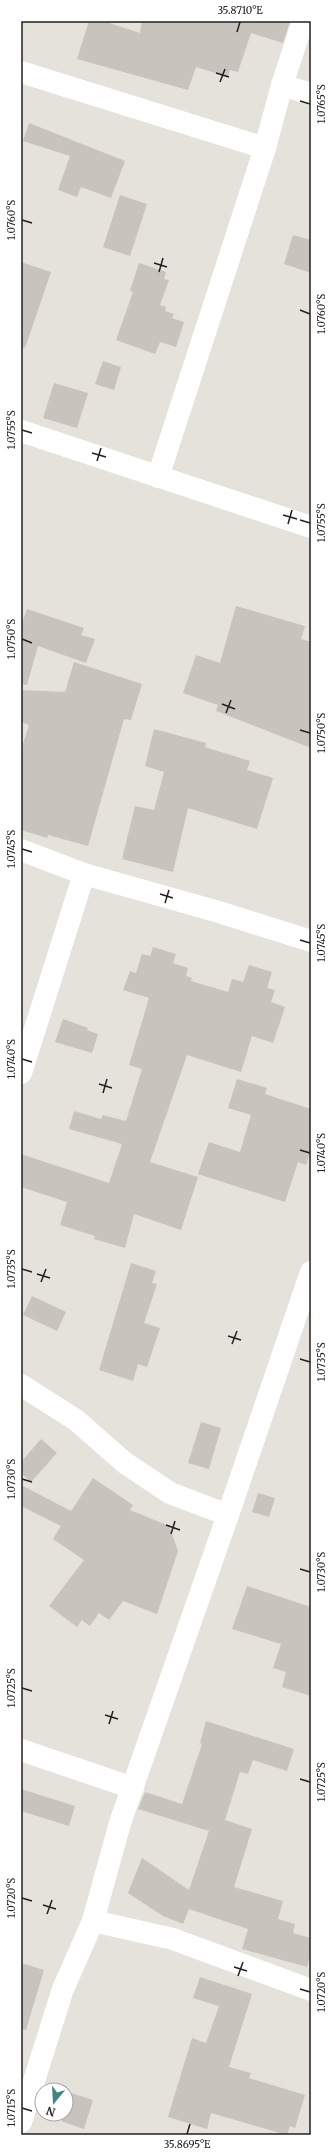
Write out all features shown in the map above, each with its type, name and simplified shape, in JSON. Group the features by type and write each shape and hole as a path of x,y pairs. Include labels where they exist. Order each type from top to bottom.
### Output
{"street":[{"path":"158,477 265,148 282,85 303,21"},
{"path":"21,72 265,148"},
{"path":"282,85 311,94"},
{"path":"21,431 311,527"},
{"path":"21,850 84,874 219,912 311,941"},
{"path":"21,1073 84,874"},
{"path":"21,2122 63,1989 93,1921 120,1823 134,1788 311,1272"},
{"path":"21,1385 76,1420 125,1464 170,1493 228,1515"},
{"path":"21,1750 134,1788"},
{"path":"93,1921 173,1939 311,1990"}],"building":[{"path":"89,21 103,21 140,33 142,21 290,21 283,43 251,33 238,72 230,70 228,77 196,67 188,90 77,59"},
{"path":"29,123 125,161 111,198 81,187 77,197 58,190 70,156 23,141"},
{"path":"120,195 147,204 130,256 103,247"},
{"path":"293,235 311,240 311,273 284,264"},
{"path":"21,262 51,272 25,348 21,347"},
{"path":"139,263 166,272 164,279 169,280 160,305 166,307 165,311 174,314 172,318 184,322 176,347 160,342 155,354 116,340 133,292 130,291"},
{"path":"103,361 121,367 114,390 95,384"},
{"path":"54,383 88,393 77,428 43,418"},
{"path":"236,606 305,626 301,639 311,642 311,748 216,711 218,705 183,693 196,655 220,663"},
{"path":"27,609 84,628 81,635 95,639 86,663 38,646 27,685 21,684 21,626"},
{"path":"74,662 142,684 131,720 124,719 88,846 48,835 47,838 21,830 21,750 29,725 21,722 21,690 65,692"},
{"path":"154,729 206,743 205,747 250,761 247,770 273,778 257,829 188,808 173,872 122,859 135,806 154,810 164,772 145,766"},
{"path":"153,947 176,954 173,963 188,968 186,976 192,978 191,981 228,992 232,979 243,982 249,965 272,972 267,988 275,990 271,1002 285,1007 273,1043 252,1036 241,1072 187,1055 150,1162 198,1177 181,1230 134,1214 125,1248 94,1239 95,1236 60,1225 67,1202 21,1187 21,1154 109,1183 122,1144 69,1129 74,1111 101,1119 103,1115 126,1121 142,1069 129,1065 149,998 123,990 130,971 136,973 142,954 150,956"},
{"path":"63,1019 88,1028 87,1030 98,1034 92,1053 55,1042"},
{"path":"237,1079 267,1088 265,1094 311,1109 311,1150 306,1165 298,1162 285,1202 198,1174 209,1142 240,1152 251,1115 228,1108"},
{"path":"131,1263 156,1271 152,1283 157,1284 144,1323 160,1328 147,1367 138,1364 133,1381 99,1370"},
{"path":"32,1296 66,1312 57,1331 23,1315"},
{"path":"201,1422 221,1428 209,1469 188,1463"},
{"path":"41,1439 57,1453 31,1482 21,1473 21,1462"},
{"path":"93,1478 133,1505 130,1510 169,1526 178,1551 157,1614 123,1601 109,1620 99,1613 90,1626 82,1620 77,1627 49,1606 84,1560 53,1539 61,1526 21,1506 21,1485 71,1511"},
{"path":"258,1493 275,1498 269,1517 252,1512"},
{"path":"247,1586 311,1607 311,1696 282,1687 286,1672 273,1668 281,1644 232,1629"},
{"path":"206,1721 294,1749 287,1771 253,1760 248,1774 240,1772 225,1820 252,1829 234,1887 283,1901 278,1919 295,1924 293,1933 311,1938 311,1952 307,1967 242,1949 248,1929 189,1909 183,1924 163,1916 128,1893 142,1858 189,1890 209,1831 138,1809 145,1792 182,1804 202,1744 200,1743"},
{"path":"21,1789 75,1806 69,1826 21,1811"},
{"path":"21,1963 44,1970 26,2030 21,2029"},
{"path":"200,1977 252,1994 229,2067 251,2073 249,2078 305,2095 295,2128 290,2126 287,2135 211,2113 207,2129 168,2117 192,2038 206,2043 219,2006 193,1998"},
{"path":"74,2094 93,2100 84,2129 64,2122 74,2122"}]}
